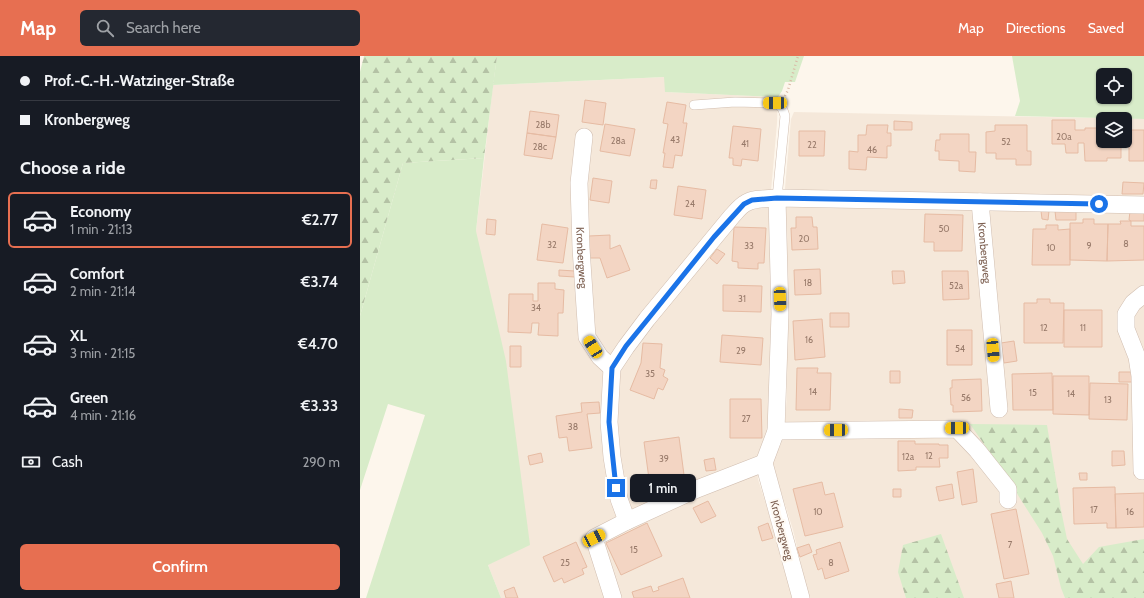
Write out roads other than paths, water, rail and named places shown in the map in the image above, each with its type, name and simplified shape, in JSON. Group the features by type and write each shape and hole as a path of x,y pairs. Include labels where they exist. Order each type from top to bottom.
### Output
{"street":[{"name":"Kronbergweg","path":"584,137 579,182 581,248 587,337 600,357 612,368"},
{"path":"613,598 594,538 697,489 764,463 776,431 780,314 777,198"},
{"path":"627,521 619,500 612,457 609,422 612,368 626,346 714,237 744,204 752,200 777,198 1144,205"},
{"name":"Kronbergweg","path":"980,202 999,409"},
{"path":"1142,471 1140,376 1137,357 1138,341 1126,329 1126,314 1133,303 1144,294"},
{"path":"776,431 957,428 977,450 1008,489 1008,500"},
{"name":"Kronbergweg","path":"764,463 800,598"}],"lane":[{"path":"694,105 735,102 775,103 780,105 785,116 777,198"}]}
